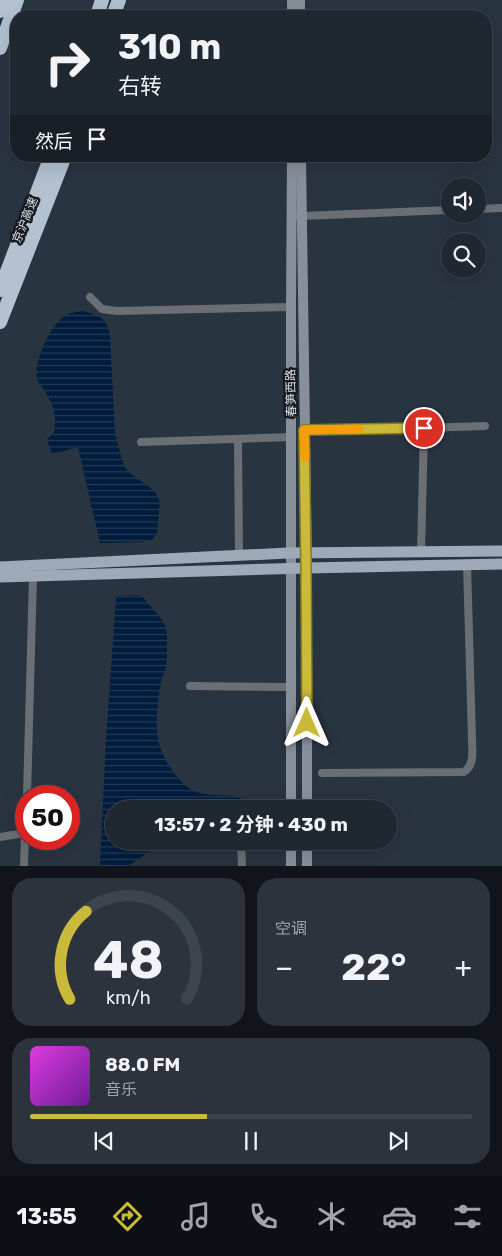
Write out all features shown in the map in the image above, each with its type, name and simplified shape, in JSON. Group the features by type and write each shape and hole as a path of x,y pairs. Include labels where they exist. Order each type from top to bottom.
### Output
{"highway":[{"path":"0,11 4,0"},
{"path":"0,48 10,20"},
{"name":"京沪高速","path":"0,290 49,162"},
{"name":"京沪高速","path":"0,322 63,162"}],"main road":[{"name":"春笋西路","path":"293,162 297,215 304,430 307,800"},
{"name":"春笋西路","path":"291,800 290,307 301,162"},
{"path":"0,567 290,553 502,552"},
{"path":"0,577 502,564"},
{"path":"291,850 291,866"},
{"path":"307,850 307,866"}],"street":[{"path":"486,208 502,208"},
{"path":"297,215 441,210"},
{"path":"90,297 102,309 117,311 290,307"},
{"path":"304,430 485,426"},
{"path":"421,552 424,428"},
{"path":"141,442 291,437"},
{"path":"238,439 239,555"},
{"path":"322,774 464,772 469,769 472,763 472,739 467,564"},
{"path":"27,785 33,576"},
{"path":"190,686 291,687"},
{"path":"0,837 15,832"},
{"path":"24,866 25,850"},
{"path":"241,850 242,866"}],"water":[{"path":"83,311 101,318 106,324 110,335 115,434 124,466 131,474 155,492 160,502 157,533 152,540 100,543 78,447 52,454 47,439 54,432 55,415 50,401 37,378 36,371 40,355 52,329 57,323 67,315"},
{"path":"118,596 142,596 158,614 167,631 166,667 161,682 157,734 161,750 171,769 185,785 197,792 227,795 243,800 105,800 105,850 154,850 128,866 100,866 106,739 116,598"}],"slow traffic":[{"path":"305,457 304,430 359,429"}],"route":[{"path":"307,723 304,430 424,428"}]}
